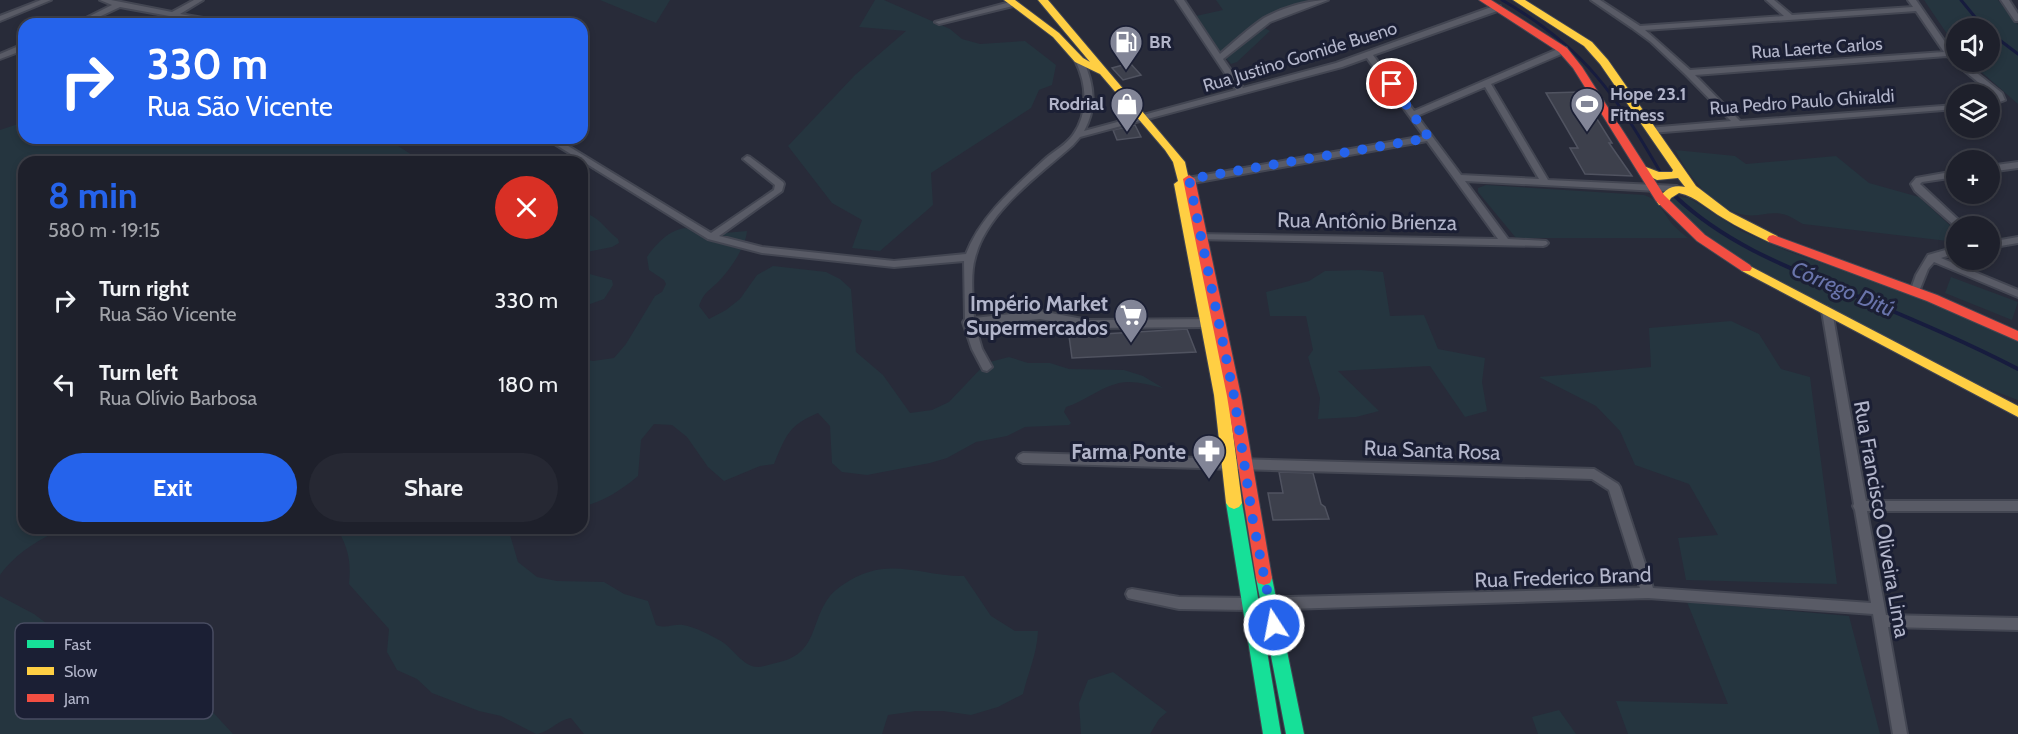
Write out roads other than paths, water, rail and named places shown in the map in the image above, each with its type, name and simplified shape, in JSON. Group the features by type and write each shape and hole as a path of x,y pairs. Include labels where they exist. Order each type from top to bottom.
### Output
{"main road":[{"path":"1043,0 1179,162 1228,396 1246,464 1253,521 1295,734"},
{"path":"1484,0 1563,50 1577,67 1663,202 1685,225 1725,256 2018,412"},
{"path":"1518,0 1588,44 1604,62 1692,189 1706,202 1745,226"},
{"path":"1011,2 1066,44 1079,60 1107,74"},
{"path":"1638,164 1647,173 1660,177 1675,175 1679,169"},
{"path":"1663,202 1666,196 1677,189 1690,192 1719,215 2018,336"},
{"path":"1228,396 1229,464 1272,734"}],"street":[{"path":"0,19 47,0"},
{"path":"106,0 119,5 190,18"},
{"path":"172,15 199,0"},
{"path":"1180,0 1241,91"},
{"path":"1219,58 1267,20 1324,0"},
{"path":"1595,0 1641,28 1738,124"},
{"path":"1770,0 1791,18"},
{"path":"1912,0 1946,46"},
{"path":"2005,0 2018,19"},
{"path":"939,22 1011,2"},
{"path":"91,18 119,5"},
{"name":"Rua Justino Gomide Bueno","path":"1078,135 1370,54 1497,8"},
{"path":"1641,28 1918,9"},
{"path":"1046,28 1063,22"},
{"path":"0,57 18,50"},
{"path":"1414,114 1563,50"},
{"path":"1370,54 1505,242"},
{"name":"Rua Laerte Carlos","path":"1688,73 1946,59"},
{"path":"987,367 976,349 968,322 970,256 985,229 1011,195 1078,135 1086,114 1089,94 1085,71 1079,60"},
{"path":"1972,72 1986,84"},
{"path":"1487,84 1545,182"},
{"name":"Rua Pedro Paulo Ghiraldi","path":"1652,130 1946,108"},
{"path":"1184,181 1429,138"},
{"path":"559,144 578,156"},
{"path":"711,237 778,191 780,184 747,159"},
{"path":"588,162 711,237 762,250 894,264 970,256"},
{"path":"2000,167 2018,165"},
{"path":"1946,176 1920,180 1915,184 1949,216"},
{"path":"1460,178 1677,189"},
{"name":"Rua Antônio Brienza","path":"1196,237 1543,243"},
{"path":"2000,243 2018,240"},
{"path":"1914,292 1922,268 1931,257 1946,253"},
{"path":"1931,257 2018,294"},
{"name":"Rua Francisco Oliveira Lima","path":"1827,311 1900,734"},
{"path":"968,322 1040,315 1088,324 1213,323"},
{"name":"Rua Santa Rosa","path":"1023,458 1594,474 1614,487 1648,593"},
{"path":"1859,506 2018,506"},
{"name":"Rua Frederico Brand","path":"1132,594 1179,603 1270,604 1648,593 1879,615 2018,624"}],"waterway":[{"name":"Córrego Ditú","path":"1502,0 1531,18 1577,55 1613,97 1662,175"},
{"path":"1961,0 1976,18"},
{"path":"2000,40 2018,54"},
{"name":"Córrego Ditú","path":"1676,197 1697,215 1741,244 1814,278 1942,332 2018,369"}],"place":[{"name":"BR","path":"1126,71"},
{"name":"Rodrial","path":"1127,133"},
{"name":"Hope 23.1 Fitness","path":"1587,133"},
{"name":"Império Market Supermercados","path":"1131,344"},
{"name":"Farma Ponte","path":"1209,480"}]}
